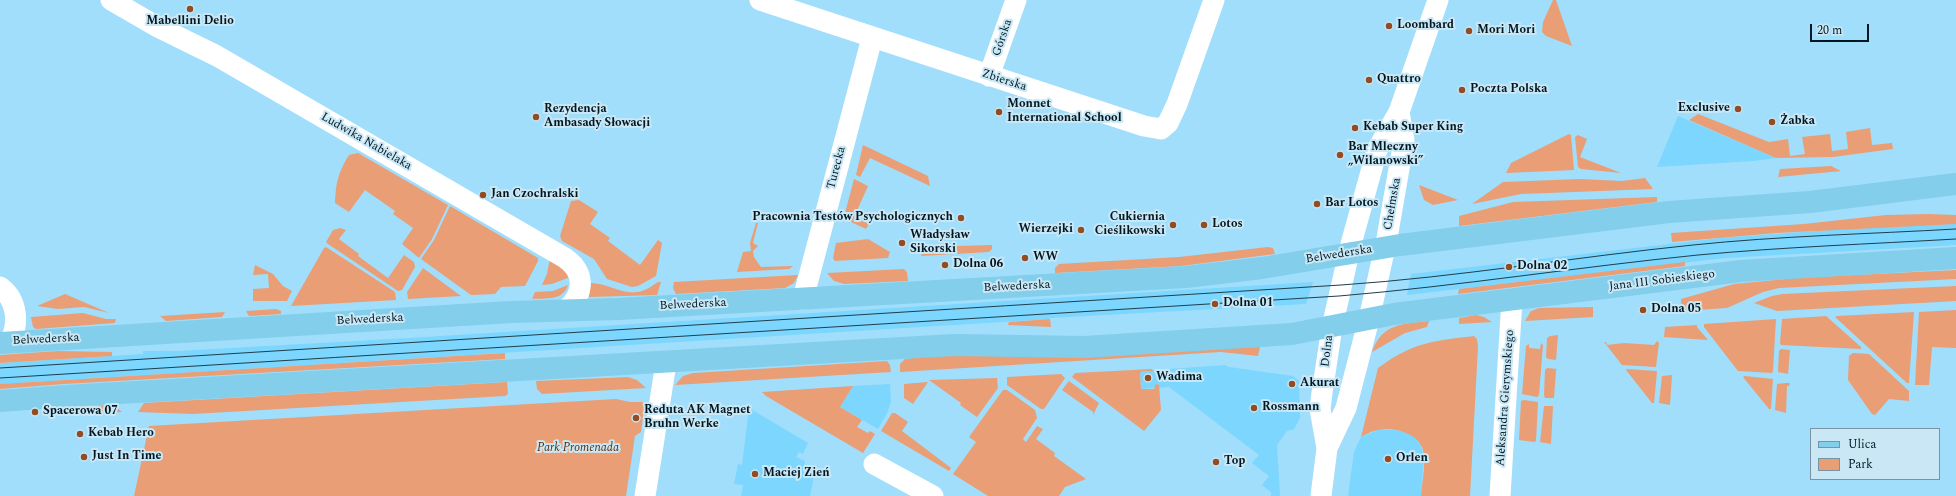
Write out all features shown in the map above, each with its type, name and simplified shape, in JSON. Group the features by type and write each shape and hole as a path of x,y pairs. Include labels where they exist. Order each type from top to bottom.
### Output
{"main road":[{"path":"1384,248 1669,212 1810,202 1956,184"},
{"name":"Belwederska","path":"5,343 567,309 618,309 1180,277 1240,271 1384,248"},
{"name":"Jana III Sobieskiego","path":"1369,318 1748,270 1956,258"},
{"path":"0,401 144,391 666,363 954,345 1090,347 1292,334 1332,327 1369,318"}],"street":[{"name":"Ludwika Nabielaka","path":"111,0 140,7 217,56 551,250 574,265 581,280 580,287 576,299 567,309"},
{"name":"Zbierska","path":"760,0 1144,126 1161,129 1168,123 1177,104 1214,0"},
{"name":"Górska","path":"989,76 1016,0"},
{"name":"Chełmska","path":"1348,254 1377,150 1399,112 1438,0"},
{"name":"Turecka","path":"803,299 872,38"},
{"name":"Chełmska","path":"1369,318 1384,248 1404,140 1399,112"},
{"name":"Dolna","path":"1321,496 1327,448 1320,409 1332,327 1348,254"},
{"path":"0,287 9,297 16,318 16,328 5,343"},
{"name":"Aleksandra Gierymskiego","path":"1500,496 1512,299"},
{"name":"Dolna","path":"1327,448 1346,408 1369,318"},
{"path":"645,496 666,363"},
{"path":"874,464 933,496"}],"shaded area":[{"path":"1678,116 1776,158 1753,161 1657,167"},
{"path":"1956,224 1956,245 1725,258 1407,295 1411,274 1721,238 1887,226"},
{"path":"1313,282 1306,304 1050,318 0,384 0,363 143,354 143,351 178,351 408,338"},
{"path":"1225,365 1229,367 1293,376 1299,381 1300,418 1294,429 1287,431 1277,445 1280,496 1271,496 1271,492 1262,485 1269,476 1252,463 1259,455 1169,387 1141,389 1140,371"},
{"path":"890,384 891,402 878,429 840,407 853,386"},
{"path":"749,408 808,443 803,454 799,452 796,457 805,461 804,469 815,471 810,496 741,496 743,485 734,484 738,464 742,465"},
{"name":"Orlen","path":"1378,430 1394,430 1408,433 1420,444 1424,455 1421,496 1348,496 1354,452 1361,437"}],"green space":[{"path":"1553,0 1556,0 1572,46 1546,36 1542,32 1543,22"},
{"path":"1698,114 1769,142 1788,139 1790,156 1805,154 1802,137 1830,134 1832,151 1848,149 1846,132 1870,128 1872,145 1892,143 1893,149 1833,157 1776,158 1689,120"},
{"path":"1569,134 1571,135 1574,170 1506,173 1511,163"},
{"path":"1578,135 1587,139 1580,157 1621,173 1581,169 1578,167 1575,137"},
{"path":"863,145 928,176 930,186 870,158 860,177 856,175"},
{"path":"358,153 448,205 432,239 419,258 402,244 413,228 393,214 395,211 365,190 349,212 335,203 337,183 342,167 349,155"},
{"path":"1831,166 1841,171 1778,177 1780,169"},
{"path":"1645,178 1653,189 1521,194 1472,204 1503,182 1580,179 1622,181"},
{"path":"854,179 868,186 854,217 869,224 866,229 851,222 845,213"},
{"path":"1419,185 1458,200 1433,205 1424,200"},
{"path":"1657,197 1657,202 1459,226 1459,216 1513,202"},
{"path":"579,200 598,212 590,224 610,238 608,241 640,265 658,240 662,243 656,276 638,286 632,287 607,279 594,259 562,241 560,236 571,201"},
{"path":"450,206 538,258 538,261 525,286 501,287 495,294 471,295 421,259 434,240"},
{"path":"1886,215 1956,215 1956,224 1777,233 1672,242 1671,233 1804,224"},
{"path":"756,223 758,223 753,243 758,246 753,251 754,257 761,267 793,266 789,269 737,272 743,252 751,251 750,243"},
{"path":"340,228 346,230 339,239 359,254 358,256 388,278 404,255 414,262 415,267 402,290 398,291 326,242 333,230"},
{"path":"868,239 890,252 888,258 835,261 833,258 836,243"},
{"path":"992,245 992,249 989,252 921,256 925,247"},
{"path":"326,247 395,292 396,300 291,306 324,248"},
{"path":"1268,247 1273,248 1275,254 1181,266 1055,273 1055,268 1059,264 1179,257"},
{"path":"550,258 561,264 570,277 552,284 542,285 547,274"},
{"path":"1685,262 1685,266 1458,294 1459,289"},
{"path":"255,265 273,274 283,286 292,291 287,301 253,301 253,289 269,288 268,274 253,275"},
{"path":"423,268 461,296 408,299 407,292"},
{"path":"904,269 907,272 908,281 844,284 834,281 827,273"},
{"path":"1956,270 1956,279 1779,288 1763,292 1727,308 1682,311 1681,299 1734,284 1796,278"},
{"path":"798,275 794,283 785,288 676,294 673,288 674,282"},
{"path":"658,282 661,282 657,295 589,297 591,283 627,292 638,292 643,291"},
{"path":"568,285 562,294 553,298 532,299 535,292 553,291"},
{"path":"1956,286 1956,301 1777,311 1754,303 1782,294"},
{"path":"65,294 109,313 84,307 58,309 37,306"},
{"path":"1593,307 1593,317 1525,321 1531,311 1539,308"},
{"path":"276,309 281,311 281,314 249,316 246,311"},
{"path":"1956,310 1956,348 1932,347 1929,385 1915,385 1919,312"},
{"path":"225,312 222,317 166,321 160,316"},
{"path":"1914,312 1909,383 1907,383 1835,317 1837,316"},
{"path":"83,313 106,319 116,319 115,323 36,329 33,327 31,317"},
{"path":"1476,315 1484,317 1492,322 1459,324 1459,318"},
{"path":"1826,316 1861,347 1861,349 1781,345 1782,319"},
{"path":"1050,319 1051,327 1008,325 1009,322"},
{"path":"1776,319 1772,373 1738,371 1704,327 1704,324"},
{"path":"1429,321 1427,327 1405,333 1372,352 1381,335 1388,330 1402,324"},
{"path":"1697,325 1708,340 1664,337 1665,327"},
{"path":"1558,335 1556,360 1548,359 1546,357 1547,338"},
{"path":"1474,336 1477,339 1478,347 1470,496 1421,496 1424,456 1419,442 1414,437 1400,431 1385,429 1376,430 1361,437 1378,368 1402,353 1424,344 1446,339"},
{"path":"1657,341 1659,343 1656,367 1622,365 1604,342 1606,342 1607,345 1624,343 1654,345"},
{"path":"1541,343 1543,345 1539,395 1537,397 1522,394 1526,346 1529,344 1529,348 1540,349"},
{"path":"1260,347 1258,356 1221,352 900,372 900,364 905,359 929,356"},
{"path":"1781,349 1790,350 1788,374 1778,372 1779,351"},
{"path":"58,351 112,352 112,356 0,363 0,355"},
{"path":"505,353 505,359 0,389 0,384"},
{"path":"1853,353 1869,354 1909,391 1909,401 1889,399 1875,415 1872,414 1848,380 1849,356"},
{"path":"887,361 890,365 891,372 675,385 683,376 693,373"},
{"path":"1547,368 1557,369 1554,398 1545,398 1544,395 1545,370"},
{"path":"1152,369 1153,371 1142,371 1140,373 1141,389 1154,389 1156,384 1159,385 1161,410 1144,431 1072,377 1075,373"},
{"path":"1626,370 1657,372 1654,403 1652,403"},
{"path":"1061,374 1065,378 1044,409 1041,409 1007,385 1007,377"},
{"path":"1672,375 1670,405 1659,403 1662,376"},
{"path":"628,377 637,380 646,388 542,394 537,389 536,381"},
{"path":"1743,377 1773,379 1771,409 1769,409"},
{"path":"997,378 998,388 977,417 960,405 961,403 929,380"},
{"path":"1069,381 1099,403 1093,415 1093,412 1062,390"},
{"path":"507,382 508,394 505,396 193,414 138,412 144,403"},
{"path":"928,382 913,404 904,398 904,384"},
{"path":"1790,383 1789,386 1787,386 1786,413 1775,410 1777,384"},
{"path":"853,386 840,407 862,420 857,427 868,433 870,431 875,434 863,453 766,396 762,392"},
{"path":"1003,390 1007,390 1035,410 1037,418 1023,439 1026,442 1037,426 1043,429 1036,439 1055,453 1054,456 1086,479 1065,487 1059,496 988,496 953,474 976,442 969,437"},
{"name":"Park Promenada","path":"616,399 630,402 645,402 641,432 635,436 626,496 134,496 149,426"},
{"path":"1521,401 1538,402 1536,441 1534,442 1519,440"},
{"path":"114,405 122,412 68,415 68,407"},
{"path":"1544,406 1553,406 1551,444 1540,442"},
{"path":"892,413 895,413 908,422 902,431 951,468 949,471 881,431"}],"tram line":[{"path":"0,368 1341,285 1429,277 1726,242 1791,237 1956,229"},
{"path":"0,378 1339,296 1730,252 1956,239"}],"place":[{"name":"Mabellini Delio","path":"190,9"},
{"name":"Loombard","path":"1389,26"},
{"name":"Mori Mori","path":"1469,31"},
{"name":"Quattro","path":"1369,80"},
{"name":"Poczta Polska","path":"1462,90"},
{"name":"Exclusive","path":"1738,109"},
{"name":"Monnet International School","path":"999,112"},
{"name":"Rezydencja Ambasady Słowacji","path":"536,117"},
{"name":"Żabka","path":"1772,122"},
{"name":"Kebab Super King","path":"1355,128"},
{"name":"Bar Mleczny „Wilanowski”","path":"1340,155"},
{"name":"Jan Czochralski","path":"483,195"},
{"name":"Bar Lotos","path":"1317,204"},
{"name":"Pracownia Testów Psychologicznych","path":"961,218"},
{"name":"Cukiernia Cieślikowski","path":"1173,225"},
{"name":"Lotos","path":"1204,225"},
{"name":"Wierzejki","path":"1081,230"},
{"name":"Władysław Sikorski","path":"902,243"},
{"name":"WW","path":"1025,258"},
{"name":"Dolna 06","path":"945,265"},
{"name":"Dolna 02","path":"1509,267"},
{"name":"Dolna 01","path":"1215,304"},
{"name":"Dolna 05","path":"1643,310"},
{"name":"Wadima","path":"1148,378"},
{"name":"Akurat","path":"1292,384"},
{"name":"Rossmann","path":"1254,408"},
{"name":"Spacerowa 07","path":"35,412"},
{"name":"Reduta AK Magnet Bruhn Werke","path":"636,418"},
{"name":"Kebab Hero","path":"80,434"},
{"name":"Just In Time","path":"84,457"},
{"name":"Orlen","path":"1388,459"},
{"name":"Top","path":"1216,462"},
{"name":"Maciej Zień","path":"755,474"}]}
